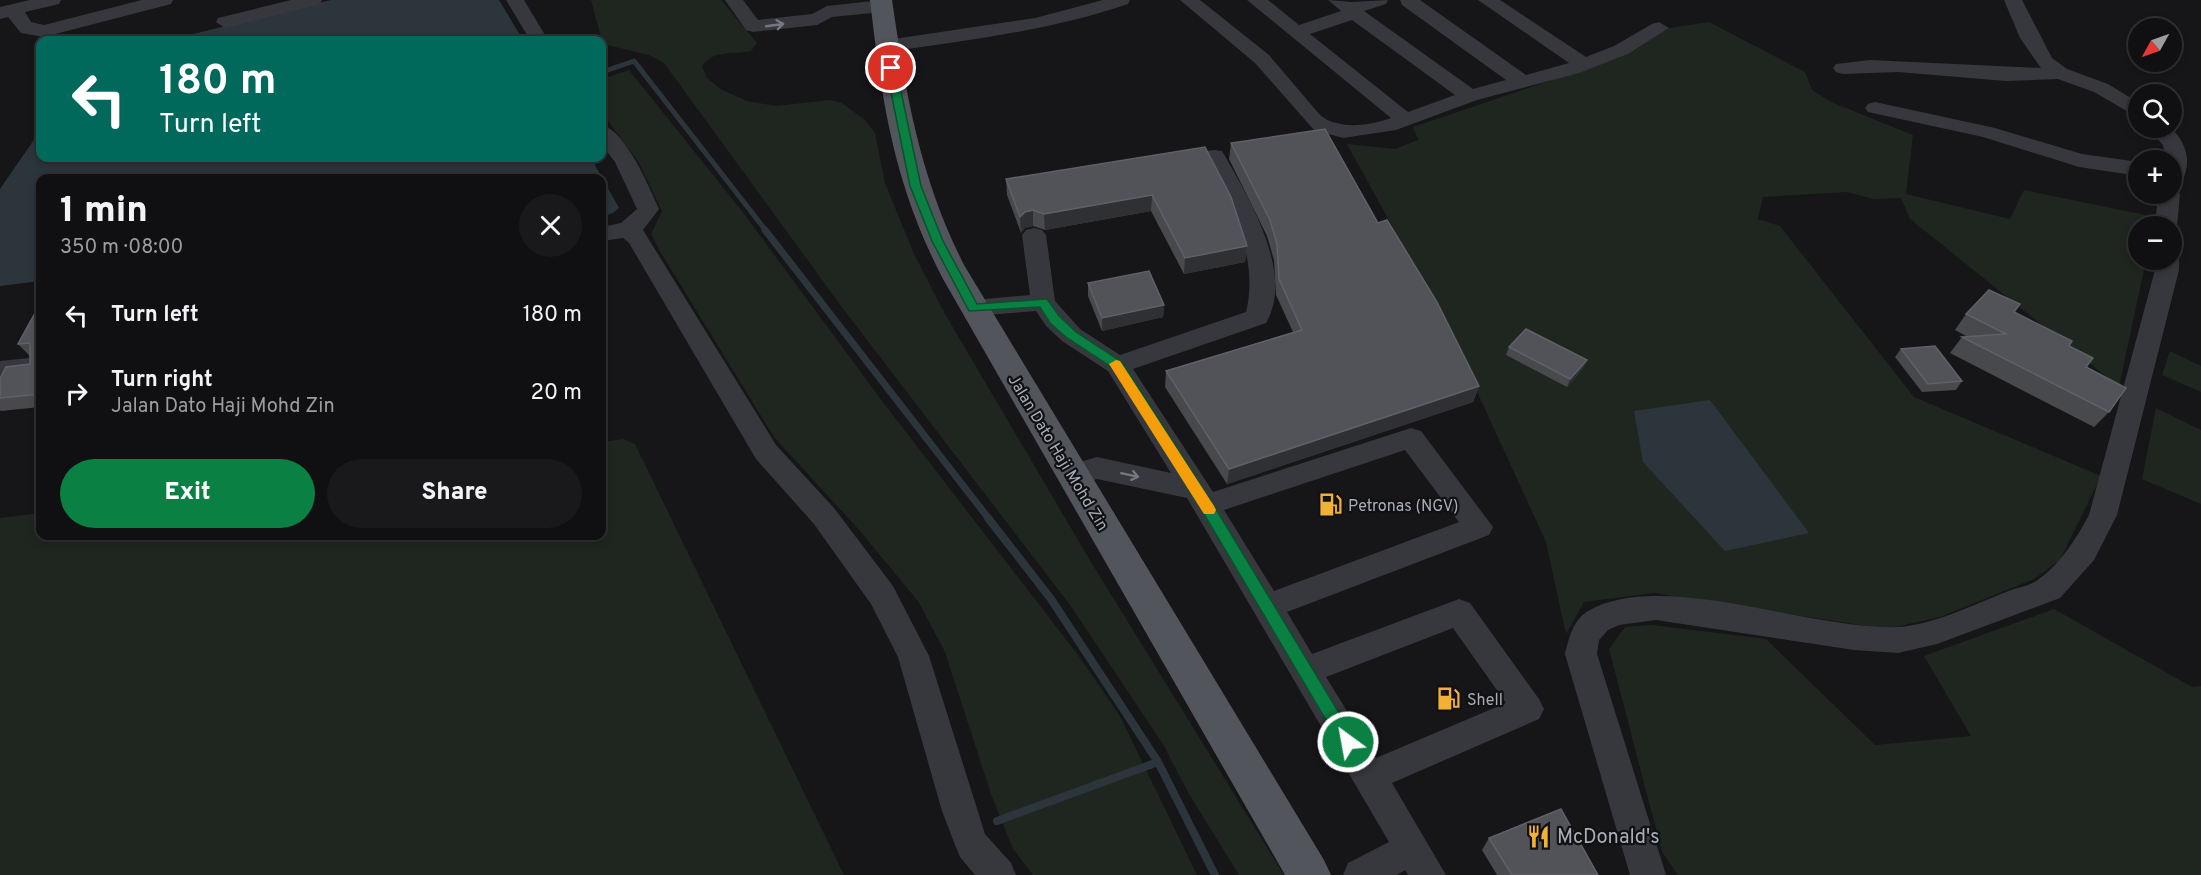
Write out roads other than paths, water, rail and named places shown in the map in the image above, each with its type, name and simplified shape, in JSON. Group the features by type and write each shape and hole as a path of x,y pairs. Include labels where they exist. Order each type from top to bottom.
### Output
{"main road":[{"name":"Jalan Dato Haji Mohd Zin","path":"882,3 898,110 916,186 938,241 974,308 1309,875"}],"street":[{"path":"7,11 52,0"},
{"path":"7,11 22,26 31,31 44,31 164,0"},
{"path":"225,22 313,0"},
{"path":"515,0 537,36"},
{"path":"734,0 753,26 817,19 826,6 882,3"},
{"path":"887,46 1053,20 1091,11 1121,0"},
{"path":"1189,0 1287,47 1406,120"},
{"path":"1256,0 1287,47 1321,126 1350,131 1406,120 1470,96 1584,64 1621,50 1659,28"},
{"path":"1287,47 1347,7 1379,0"},
{"path":"1487,0 1584,64"},
{"path":"2013,0 2036,51 2045,62 2060,73 2101,88 2128,105"},
{"path":"1410,1 1522,82"},
{"path":"1347,7 1470,96"},
{"path":"1843,68 1898,65 2020,76 2060,73"},
{"path":"1875,108 1988,132 2079,160 2128,167"},
{"path":"606,136 625,161 648,209 643,220 614,232"},
{"path":"1117,365 1257,317 1263,287 1257,250 1245,212 1214,156"},
{"path":"2182,172 2201,166"},
{"path":"614,232 638,238 766,453 824,516 882,595 913,656 959,812 972,845 998,875"},
{"path":"1034,235 1043,302 1054,320 1071,335 1117,365 1201,497 1420,862 1361,875"},
{"path":"1648,875 1581,654 1584,635 1597,621 1616,613 1656,607 1854,638 1898,639 1937,631 2049,589 2084,552 2103,515 2167,270"},
{"path":"974,308 1043,302"},
{"path":"0,370 36,366"},
{"path":"1074,475 1097,468 1201,497 1411,438 1479,527 1266,607"},
{"path":"1304,672 1459,612 1528,709 1369,777"}],"waterway":[{"path":"606,71 634,61 767,232"},
{"path":"765,230 989,519"},
{"path":"988,518 1051,599 1158,762"},
{"path":"997,821 1158,762"},
{"path":"1158,762 1215,875"}],"place":[{"name":"Petronas (NGV)","path":"1330,505"},
{"name":"Shell","path":"1449,699"},
{"name":"McDonald's","path":"1539,836"}]}
